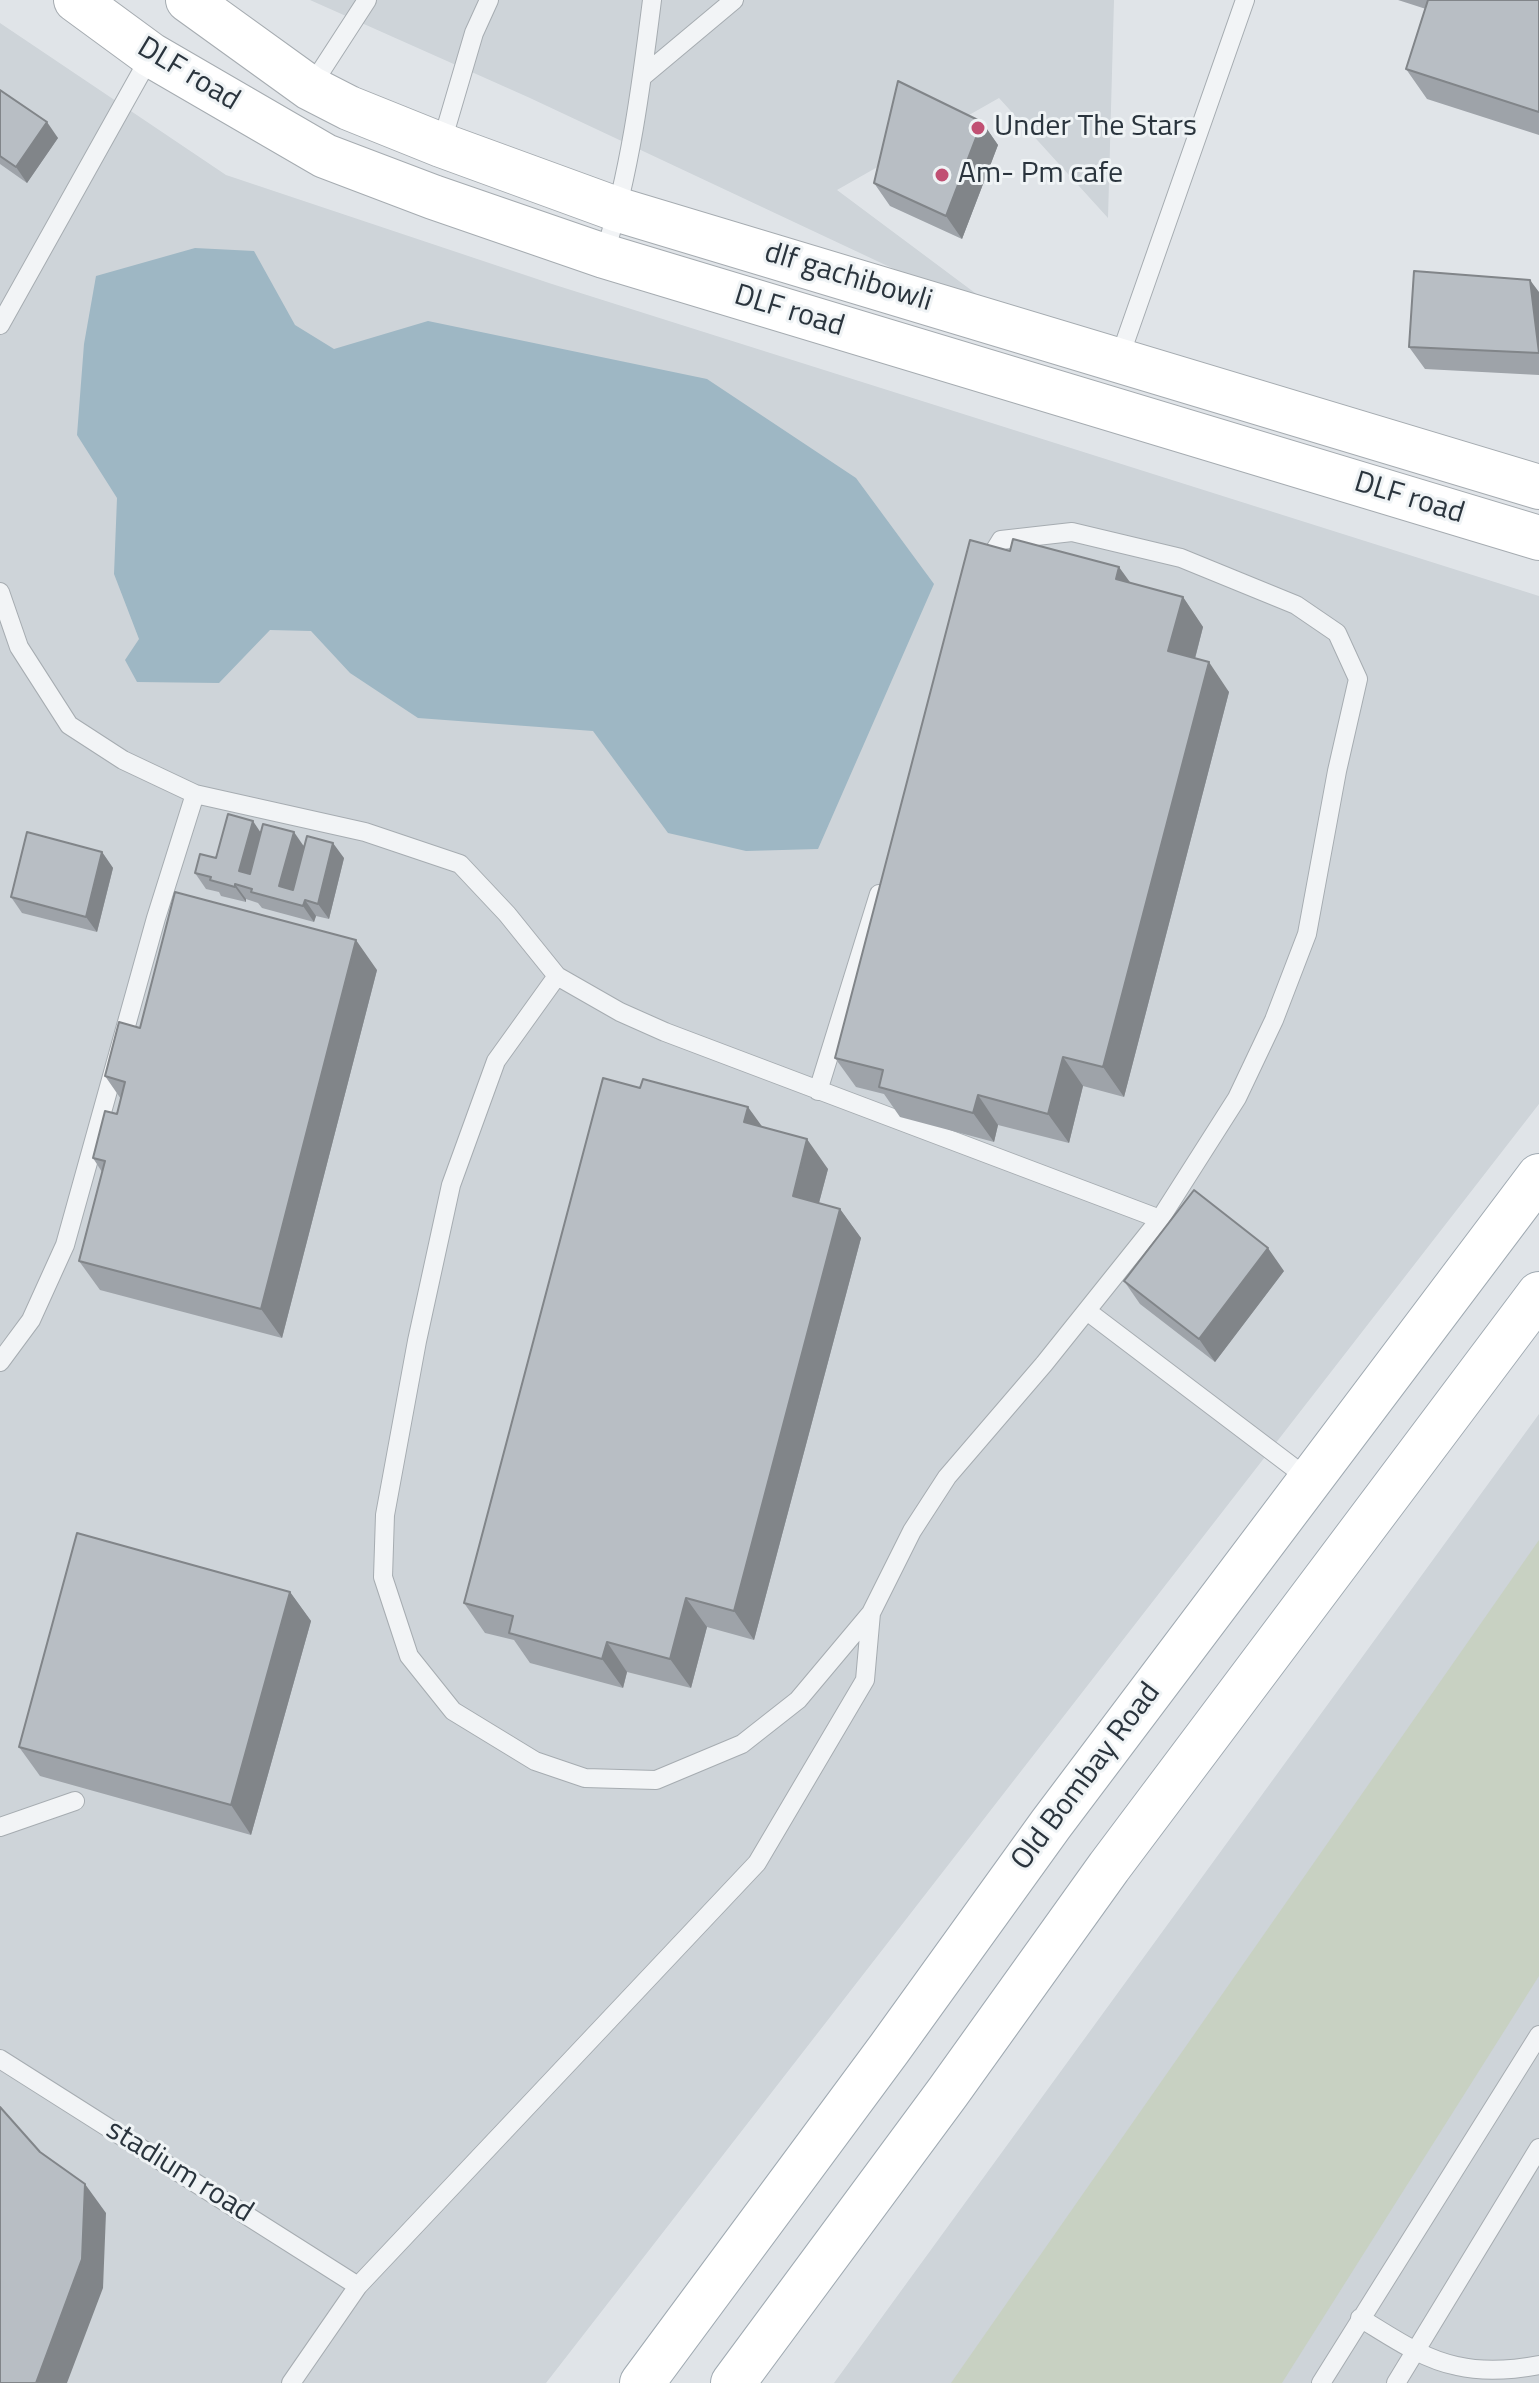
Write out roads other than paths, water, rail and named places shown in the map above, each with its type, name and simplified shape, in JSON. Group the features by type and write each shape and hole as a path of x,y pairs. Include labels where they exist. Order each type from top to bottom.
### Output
{"main road":[{"name":"DLF road","path":"76,0 151,55 325,156 433,197 604,256 1539,538"},
{"name":"dlf gachibowli","path":"188,0 310,88 349,108 619,210 1539,487"},
{"name":"Old Bombay Road","path":"642,2383 1051,1824 1539,1176"},
{"path":"733,2383 1109,1867 1539,1294"}],"lane":[{"path":"310,88 367,0"},
{"path":"441,145 474,33 489,0"},
{"path":"604,256 619,210 638,116 652,0"},
{"path":"642,77 734,0"},
{"path":"1119,359 1245,0"},
{"path":"0,325 151,55"},
{"path":"557,976 496,1061 451,1185 417,1341 385,1515 383,1577 409,1656 453,1711 535,1761 585,1778 656,1780 742,1744 798,1700 871,1613 912,1531 947,1477 1044,1364 1160,1219 1237,1098 1274,1020 1307,934 1337,771 1358,679 1337,633 1296,605 1181,558 1072,532 1001,540 975,583"},
{"path":"0,592 19,647 69,725 123,760 195,794 365,832 460,864 507,914 557,976 620,1012 818,1091 1160,1219"},
{"path":"0,1362 31,1320 65,1245 156,918 195,794"},
{"path":"818,1091 883,881"},
{"path":"1087,1311 1310,1480"},
{"path":"291,2383 358,2286 757,1863 865,1680 871,1613"},
{"path":"0,1827 75,1801"},
{"path":"1321,2383 1539,2035"},
{"name":"stadium road","path":"0,2059 358,2286"},
{"path":"1396,2383 1539,2148"},
{"path":"1360,2318 1416,2350 1458,2366 1514,2369 1539,2365"}],"water":[{"path":"195,248 254,251 295,325 334,349 428,321 707,379 856,478 934,584 818,849 746,851 668,833 593,731 418,718 350,673 311,631 270,630 219,683 137,682 125,660 139,639 114,574 117,498 77,435 84,344 96,276"}],"place":[{"name":"Under The Stars","path":"978,128"},
{"name":"Am- Pm cafe","path":"942,175"}]}
